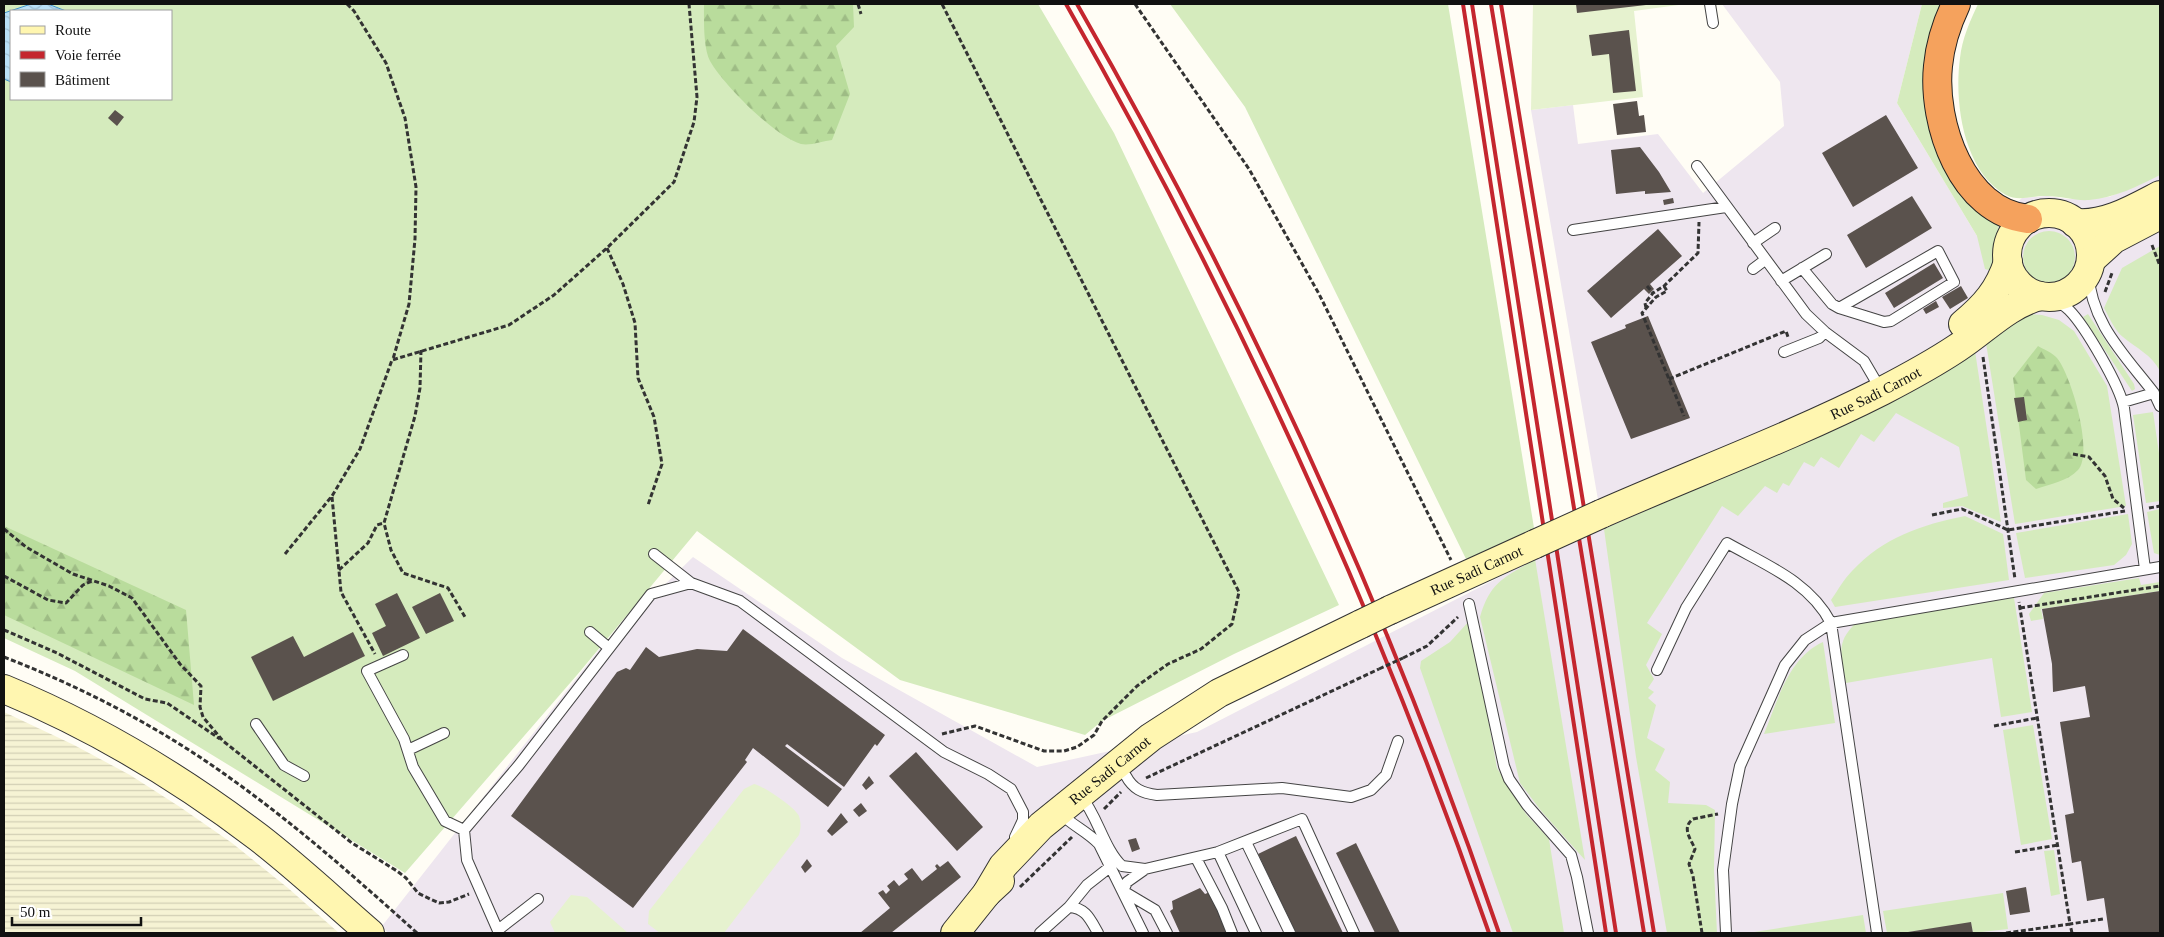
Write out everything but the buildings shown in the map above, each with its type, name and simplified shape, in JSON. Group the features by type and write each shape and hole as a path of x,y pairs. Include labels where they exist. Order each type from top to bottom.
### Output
{"highway":[{"path":"1956,4 1946,30 1938,67 1938,99 1945,133 1961,169 1980,195 2001,211 2028,220"}],"main road":[{"path":"2075,223 2092,222 2114,216 2160,195"},
{"path":"2098,266 2088,240 2075,223 2061,215 2050,214 2028,220 2019,227 2012,238 2008,250 2008,262 2012,274 2019,284 2043,296 2069,292 2098,266 2114,239 2160,215"},
{"name":"Rue Sadi Carnot","path":"1878,384 1979,311 1995,294 2008,262"},
{"name":"Rue Sadi Carnot","path":"954,933 981,900 1128,753 1219,693 1390,610 1464,591 1535,544 1699,471 1878,384 1958,348 2017,304 2043,296"},
{"name":"Rue Sadi Carnot","path":"1074,808 1129,781 1256,675"},
{"path":"4,689 101,734 191,789 260,838 370,933"}],"lane":[{"path":"1710,4 1713,23"},
{"path":"1697,166 1781,281 1822,329 1864,361 1878,384"},
{"path":"1573,230 1726,207"},
{"path":"1753,243 1775,228"},
{"path":"1802,268 1832,304 1839,308 1884,322 1890,321 1954,282 1938,251 1839,308"},
{"path":"1781,281 1826,254"},
{"path":"1753,269 1765,260"},
{"path":"2098,266 2093,304 2102,324 2154,393 2160,406"},
{"path":"2043,296 2062,304 2074,316 2117,385 2123,402 2145,569"},
{"path":"1784,352 1819,338 1822,329"},
{"path":"2123,402 2154,393"},
{"path":"1657,670 1686,608 1727,543 1799,583 1822,606 1831,623 1877,933"},
{"path":"654,554 691,583 740,601 927,740 958,760 988,774 1011,789 1023,812 1023,820 1020,829 990,874 981,900"},
{"path":"1726,933 1723,870 1740,766 1785,665 1805,640 1831,623 2160,567"},
{"path":"538,899 499,932 467,860 464,830 519,765 651,594 691,583"},
{"path":"1464,591 1504,766 1509,778 1527,805 1571,855 1578,877 1588,933"},
{"path":"590,632 609,648"},
{"path":"403,655 367,671 404,739 413,767 445,821 464,830"},
{"path":"256,724 284,765 304,776"},
{"path":"408,750 444,733"},
{"path":"1129,781 1142,792 1157,796 1282,788 1351,797 1371,790 1386,775 1398,741"},
{"path":"1074,808 1110,867 1143,933"},
{"path":"1074,808 1118,862 1122,866 1132,869 1145,869 1218,852 1302,819 1354,933"},
{"path":"1246,842 1290,933"},
{"path":"1218,852 1256,933"},
{"path":"1196,858 1222,908 1232,933"},
{"path":"1040,933 1068,907 1087,885 1110,867"},
{"path":"1122,891 1127,882 1145,869"},
{"path":"1122,891 1155,910 1167,933"},
{"path":"1068,907 1078,908 1087,913 1098,933"}],"path":[{"path":"285,554 332,496 360,449 410,304 415,239 416,187 405,118 386,63 354,11 347,4"},
{"path":"392,360 509,325 554,295 674,182 694,122 697,97 689,4"},
{"path":"858,4 861,14"},
{"path":"927,740 975,726 1044,751 1064,751 1077,746 1094,735 1102,721 1137,686 1168,664 1201,649 1232,624 1238,592 942,4"},
{"path":"1129,781 1427,646 1439,636 1464,591 1319,294 1249,169 1135,4"},
{"path":"1646,308 1646,303 1653,293 1664,286 1698,253 1698,212"},
{"path":"2145,249 2156,243"},
{"path":"2152,245 2160,266"},
{"path":"606,248 623,284 635,323 638,378 654,417 662,464 648,506"},
{"path":"2093,304 2104,294 2111,274 2098,266"},
{"path":"1647,286 1653,293"},
{"path":"1664,286 1667,291 1656,297 1642,313 1658,357 1684,416"},
{"path":"1669,379 1786,331 1793,342 1822,329"},
{"path":"421,350 420,388 415,416 384,523 391,550 403,573 448,588 465,618"},
{"path":"1982,351 2017,591 2072,933"},
{"path":"2073,454 2089,457 2104,476 2113,499 2125,511"},
{"path":"332,496 341,592 381,665"},
{"path":"1932,515 1962,509 2008,530 2160,506"},
{"path":"339,570 368,543 377,525 384,523"},
{"path":"4,529 26,547 73,574 132,598 180,664 201,686 200,707 204,717 223,741"},
{"path":"4,576 48,600 66,603 83,585 92,581"},
{"path":"2020,608 2160,586"},
{"path":"4,630 57,653 145,699 167,703 223,741 352,843 406,878 418,893 440,903 449,902 480,889"},
{"path":"1994,726 2037,718"},
{"path":"1702,933 1693,876 1689,864 1695,849 1686,832 1687,826 1693,819 1731,813"},
{"path":"2015,852 2058,845"},
{"path":"2006,933 2103,919"}],"shaded area":[{"path":"1722,4 1922,4 1897,103 1977,236 2022,198 2047,196 2068,199 2109,197 2160,175 2160,933 388,933 382,926 601,647 693,557 842,658 1037,767 1197,732 1535,559 1603,529 1531,110 1573,105 1578,144 1658,134 1703,193 1784,126 1780,82"},
{"path":"4,712 74,745 130,775 180,807 232,843 288,888 339,933 4,933"}],"green space":[{"path":"4,4 1038,4 1114,133 1339,605 1234,654 1102,721 1085,735 900,680 697,531 577,675 405,873 75,671 4,638"},
{"path":"704,4 853,4 854,27 836,46 850,94 832,140 801,144 790,139 764,121 738,96 710,61 704,33"},
{"path":"1170,4 1448,4 1535,534 1466,559 1245,107"},
{"path":"1533,4 1686,4 1634,11 1643,97 1531,110"},
{"path":"1922,4 1945,4 1928,70 1999,220 1995,272 1985,269 1977,236 1897,103"},
{"path":"1978,4 2160,4 2160,175 2117,194 2089,200 2047,196 2016,198 2006,195 1991,184 1980,170 1971,153 1965,134 1959,95 1958,76 1961,51 1967,30"},
{"path":"2044,231 2054,231 2068,238 2075,252 2075,262 2068,276 2054,283 2044,283 2034,279 2027,272 2023,262 2023,252 2027,242 2034,235"},
{"path":"2160,246 2160,371 2148,356 2120,334 2112,324 2104,308 2122,268"},
{"path":"2027,314 2042,315 2059,320 2074,331 2107,386 2126,506 2015,524 1986,343 2013,320"},
{"path":"2088,314 2134,384 2135,389 2132,391 2083,317"},
{"path":"2038,346 2055,356 2063,367 2079,414 2083,447 2082,461 2074,474 2058,482 2036,489 2026,480 2013,378"},
{"path":"1975,351 2001,522 1962,506 1943,508 1943,503 1968,496 1959,447 1896,413 1874,442 1861,434 1839,468 1821,457 1814,467 1804,462 1789,486 1783,483 1777,493 1765,486 1738,516 1722,506 1647,623 1662,634 1646,665 1654,679 1648,688 1654,692 1648,698 1656,705 1647,738 1665,749 1655,770 1670,782 1668,803 1706,805 1715,810 1714,870 1717,933 1667,933 1636,757 1604,529 1743,468"},
{"path":"2153,412 2160,460 2160,501 2146,503 2133,415"},
{"path":"2160,509 2160,555 2154,553 2147,512"},
{"path":"2128,514 2132,544 2126,555 2114,565 2025,578 2016,533"},
{"path":"1965,516 2003,534 2009,580 1835,607 1831,600 1844,581 1864,559 1877,549 1918,528"},
{"path":"4,526 186,610 194,705 4,615"},
{"path":"1535,559 1585,860 1542,812 1520,783 1480,617 1494,587 1507,576"},
{"path":"2139,578 2141,585 2160,582 2160,591 2041,609 2043,619 2031,621 2029,614 2044,593"},
{"path":"2014,598 2032,712 2001,717 1992,658 1846,683 1841,650 1845,636 1857,622"},
{"path":"1470,620 1497,768 1526,814 1549,839 1564,933 1513,933 1420,668 1421,661 1450,642"},
{"path":"1823,642 1835,723 1764,734 1780,694 1793,669 1811,649"},
{"path":"2033,725 2052,839 2021,845 2003,730"},
{"path":"754,784 792,807 799,816 799,835 724,933 660,933 648,924 649,911 744,789"},
{"path":"2054,850 2060,894 2051,896 2044,851"},
{"path":"2003,893 2008,929 1973,933 1971,923 1902,933 1887,933 1883,911"},
{"path":"571,895 587,897 628,933 555,933 550,922"},
{"path":"1863,915 1866,933 1748,933"}],"water":[{"path":"31,4 48,4 63,10 13,10"},
{"path":"10,11 10,82 4,79 4,13"}],"railway":[{"path":"1066,4 1188,229 1245,343 1299,459 1351,575 1399,693 1446,813 1489,933"},
{"path":"1077,4 1199,229 1256,343 1310,459 1362,575 1411,693 1499,933"},
{"path":"1463,4 1606,933"},
{"path":"1472,4 1616,933"},
{"path":"1491,4 1644,933"},
{"path":"1501,4 1654,933"}]}
